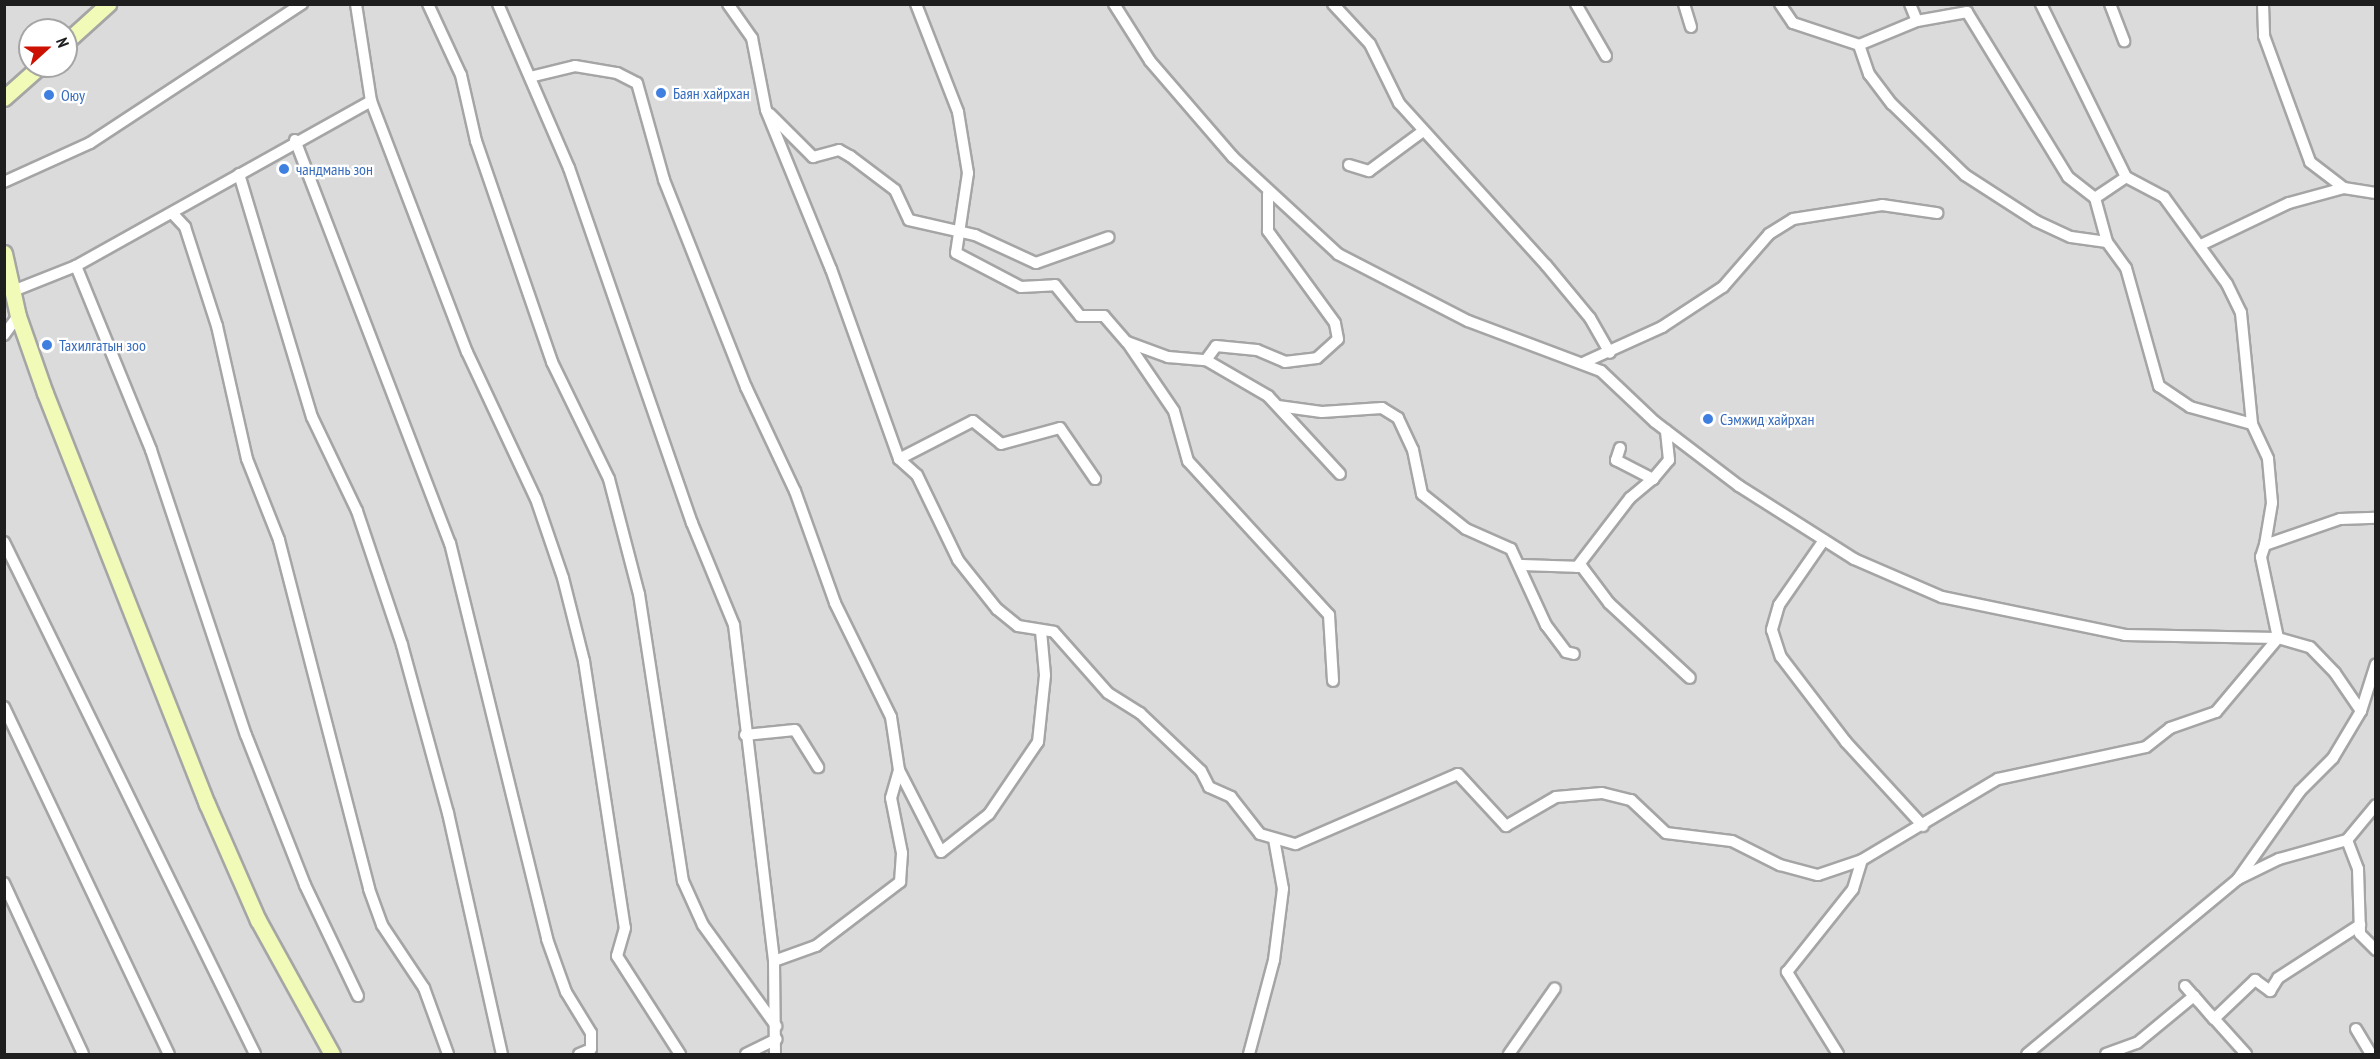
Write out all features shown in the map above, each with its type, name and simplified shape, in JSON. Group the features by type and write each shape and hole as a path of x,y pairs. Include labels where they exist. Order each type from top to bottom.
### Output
{"street":[{"path":"78,31 108,4"},
{"path":"4,182 90,143 303,4"},
{"path":"356,4 371,101 563,578 584,661 625,928 617,956 680,1054"},
{"path":"428,4 461,75 476,141 552,362 609,479 639,594 683,881 703,925 776,1026"},
{"path":"498,4 569,168 692,523 734,625 745,735 774,961 777,1039 775,1054"},
{"path":"728,4 752,38 766,110 831,269 899,459 917,475 958,560 997,609 1018,626 1054,632 1108,693 1140,713 1202,771 1209,787 1231,797 1260,834 1296,844 1458,774 1506,826 1556,797 1602,793 1631,800 1666,833 1732,841 1780,865 1818,875 1862,860 1923,826 1998,779 2146,747 2170,728 2216,712 2278,638"},
{"path":"916,4 958,112 968,173 956,231 956,253 1021,286 1055,285 1080,316 1104,316 1127,342 1174,411 1188,461 1329,615 1333,681"},
{"path":"1114,4 1150,62 1268,194 1338,254 1383,281 1468,321 1585,362 1666,430 1854,559 1942,597 2125,635 2278,638 2310,647 2361,711"},
{"path":"1333,4 1370,44 1399,103 1546,265 1610,353"},
{"path":"1576,4 1606,56"},
{"path":"1684,4 1691,27"},
{"path":"1780,4 1793,23 1859,45 1917,21 1967,12 2068,177 2095,198 2107,242 2126,267 2159,386 2190,407 2252,424"},
{"path":"1910,4 1917,21"},
{"path":"2041,4 2126,177 2164,197 2203,244 2241,313 2252,424 2268,459 2272,503 2261,557 2278,638"},
{"path":"2110,4 2124,41"},
{"path":"2263,4 2264,36 2310,162 2344,188"},
{"path":"1859,45 1869,75 1892,104 1965,174 2036,221 2072,237 2107,242"},
{"path":"530,77 575,66 617,73 637,83 664,180 746,387 795,491 835,603 891,717 899,770 941,852 965,838 988,814 1038,742 1045,675 1041,631"},
{"path":"4,98 26,78"},
{"path":"13,291 76,266 173,214 295,140 371,101"},
{"path":"766,110 813,157 840,150 895,190 909,220 956,231 1036,263 1109,237"},
{"path":"1348,165 1369,171 1423,130"},
{"path":"295,140 450,543 547,939 566,992 591,1033 591,1049 579,1054"},
{"path":"239,174 312,417 357,511 402,645 448,813 502,1054"},
{"path":"2095,198 2126,177"},
{"path":"2203,244 2289,203 2344,188 2376,193"},
{"path":"1206,360 1216,346 1257,350 1286,362 1317,358 1338,339 1335,323 1268,231 1268,194"},
{"path":"1585,362 1610,353 1723,287 1769,234 1794,219 1881,205 1936,213"},
{"path":"173,214 185,227 217,326 247,459 279,540 369,889 382,924 424,988 448,1054"},
{"path":"4,253 18,316 207,804 258,920 332,1054"},
{"path":"76,266 151,450 246,735 305,885 358,996"},
{"path":"4,335 18,316"},
{"path":"1127,342 1168,357 1206,360 1278,406 1340,474"},
{"path":"1278,406 1322,411 1382,408 1390,413 1413,450 1422,494 1466,529 1511,549 1522,565 1540,615 1566,652 1574,654"},
{"path":"899,459 973,421 1001,444 1060,428 1095,479"},
{"path":"1577,567 1630,498 1653,479 1669,460 1666,430"},
{"path":"1620,448 1616,460 1653,479"},
{"path":"2265,545 2340,519 2376,518"},
{"path":"1824,540 1779,605 1772,630 1781,657 1846,742 1923,826"},
{"path":"4,542 255,1054"},
{"path":"1522,565 1577,567 1690,678"},
{"path":"2238,879 2301,791 2333,758 2361,711 2376,664"},
{"path":"4,707 169,1054"},
{"path":"745,735 795,730 818,767"},
{"path":"774,961 816,945 900,882 902,853 891,798 899,770"},
{"path":"2027,1054 2238,879 2279,859 2347,840 2376,805"},
{"path":"1249,1054 1274,960 1283,889 1275,839"},
{"path":"2347,840 2358,869 2360,925 2376,951"},
{"path":"1838,1054 1787,972 1853,889 1862,860"},
{"path":"4,883 83,1054"},
{"path":"2194,996 2214,1019 2255,980 2271,991 2278,978 2360,925"},
{"path":"2185,987 2246,1054"},
{"path":"1509,1054 1555,988"},
{"path":"2106,1054 2118,1045 2137,1043 2194,996"},
{"path":"2356,1029 2371,1054"},
{"path":"746,1054 777,1039"}],"shaded area":[{"path":"5,5 2375,5 2375,1054 5,1054"}],"place":[{"name":"Баян хайрхан","path":"661,93"},
{"name":"Оюу","path":"49,95"},
{"name":"чандмань зон","path":"284,169"},
{"name":"Тахилгатын зоо","path":"47,345"},
{"name":"Сэмжид хайрхан","path":"1708,419"}]}
